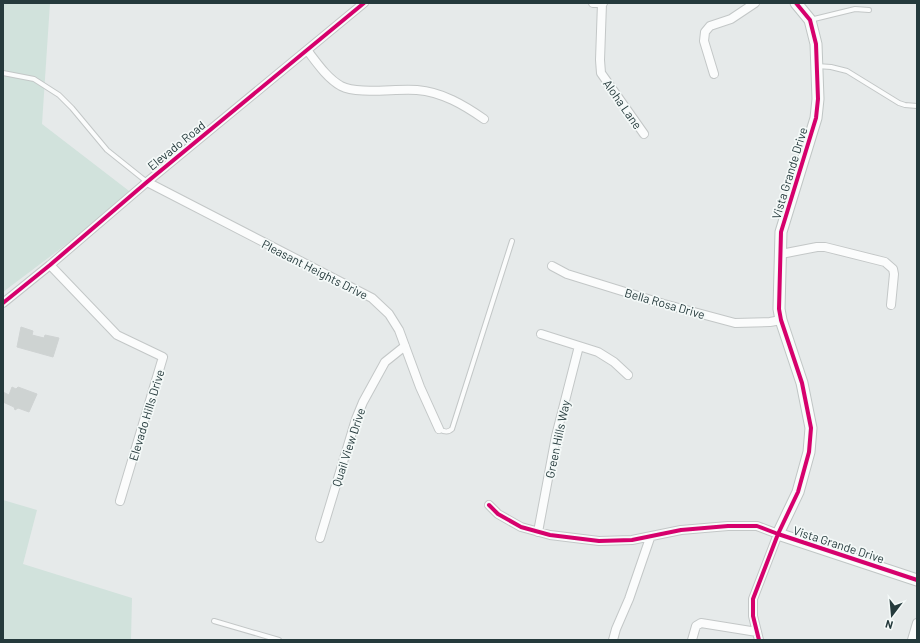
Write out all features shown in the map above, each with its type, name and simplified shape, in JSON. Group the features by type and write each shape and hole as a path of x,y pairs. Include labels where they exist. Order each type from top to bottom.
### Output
{"street":[{"name":"Elevado Road","path":"3,303 50,265 146,182 364,3"},
{"path":"593,3 603,3"},
{"name":"Aloha Lane","path":"603,3 600,60 601,73 644,134"},
{"path":"714,74 704,41 705,32 710,26 731,20 755,3"},
{"name":"Vista Grande Drive","path":"796,3 810,20 816,44 816,78 818,99 816,118 781,232 779,309 781,320 802,383 811,428 809,452 798,492 778,534 917,580"},
{"path":"307,50 331,79 343,87 355,90 415,90 432,92 453,100 484,119"},
{"name":"Pleasant Heights Drive","path":"146,182 372,298 389,314 398,330 425,400 439,429"},
{"path":"780,254 802,249 825,247 885,262 892,269 894,274 891,305"},
{"name":"Elevado Hills Drive","path":"50,265 117,335 163,357 120,501"},
{"name":"Bella Rosa Drive","path":"552,266 567,274 664,304 735,322 770,322 781,320"},
{"path":"541,334 598,352 614,362 628,375"},
{"name":"Quail View Drive","path":"320,538 356,420 363,402 385,362 405,346"},
{"name":"Green Hills Way","path":"538,532 556,436 579,346"},
{"path":"489,505 498,514 521,527 550,535 599,541 650,538 681,530 728,526 757,526 778,534 753,598 754,616 758,636 701,622 696,626 692,640"},
{"path":"613,640 616,629 630,599 650,538"},
{"path":"912,640 917,623"}],"lane":[{"path":"810,20 855,9 869,10"},
{"path":"817,66 831,67 847,71 899,102 905,105 917,106"},
{"path":"3,73 34,79 59,95 72,108 107,150 146,182"},
{"path":"439,429 443,432 449,432 452,429 512,241"},
{"path":"214,621 279,640"}],"shaded area":[{"path":"3,3 50,3 42,124 133,194 3,292"},
{"path":"3,500 37,510 23,564 132,598 131,640 3,640"}],"building":[{"path":"21,327 33,331 32,335 44,338 45,335 59,338 53,357 17,347"},
{"path":"12,387 16,389 18,387 37,394 29,412 18,408 15,410 14,407 3,402 3,392 9,395"}],"cycle path":[{"path":"3,303 364,3"},
{"path":"796,3 810,20 816,44 818,99 816,118 781,232 779,309 781,320 802,383 811,428 809,452 798,492 778,534 917,580"},
{"path":"489,505 498,514 521,527 550,535 599,541 632,540 681,530 728,526 757,526 778,534 753,599 753,616 759,640"}]}
